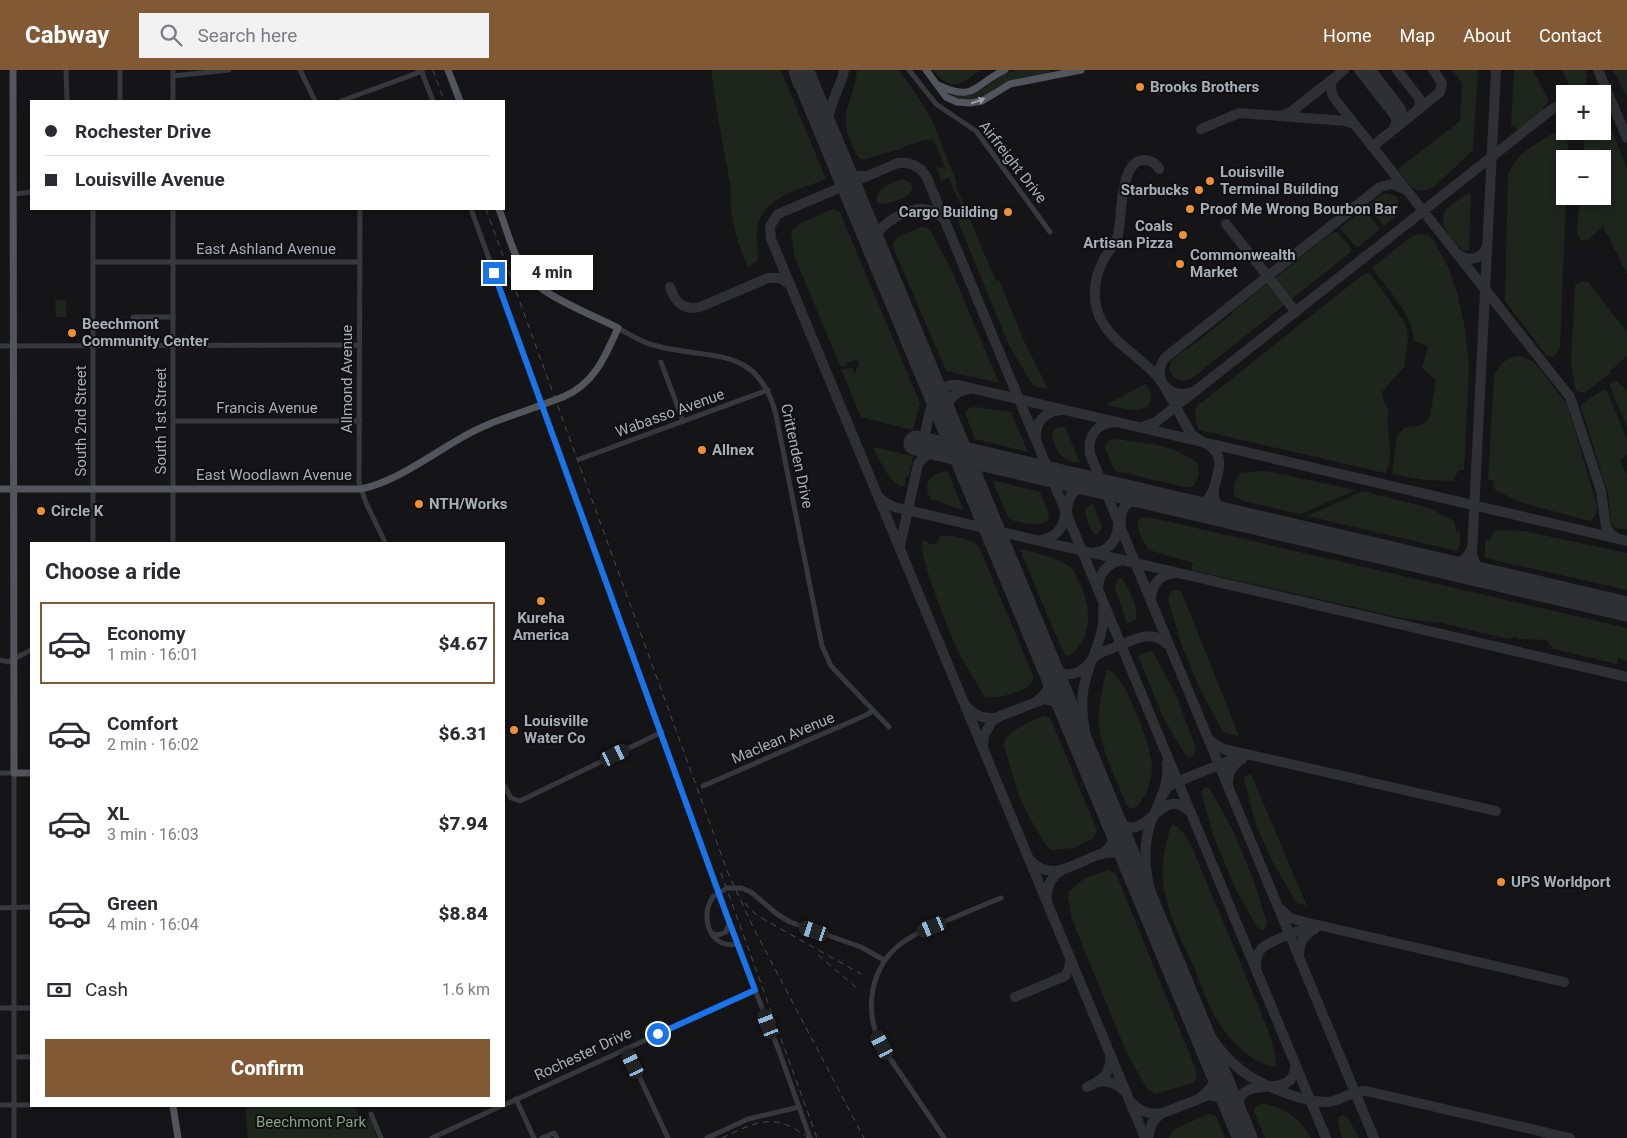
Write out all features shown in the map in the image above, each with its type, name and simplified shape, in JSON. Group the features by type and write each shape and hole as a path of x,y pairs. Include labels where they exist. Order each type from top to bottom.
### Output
{"main road":[{"path":"13,70 14,489 11,660 14,773 30,773"},
{"path":"448,70 460,100"},
{"path":"926,70 944,95 951,100 963,103 982,100 1010,84 1081,70"},
{"path":"938,85 952,92 966,93 975,90 1004,70"},
{"name":"Crittenden Drive","path":"499,210 522,268 531,281 551,295 618,328"},
{"name":"East Woodlawn Avenue","path":"0,489 361,489 370,487 413,466 471,432 563,397 580,388 594,374 618,328"},
{"path":"173,1107 178,1138"}],"street":[{"path":"66,70 67,100"},
{"path":"120,70 120,100"},
{"path":"173,100 173,73 229,70"},
{"path":"300,70 315,100"},
{"name":"Airfreight Drive","path":"909,70 936,104 976,131 1050,232"},
{"path":"344,100 422,71 433,100"},
{"path":"14,194 30,192"},
{"name":"South 2nd Street","path":"93,210 94,542"},
{"name":"South 1st Street","path":"173,210 173,542"},
{"name":"Allmond Avenue","path":"360,210 359,482 366,503 385,542"},
{"path":"471,210 662,732 737,944 810,1138"},
{"name":"East Ashland Avenue","path":"94,262 360,262"},
{"path":"133,317 173,317"},
{"name":"Crittenden Drive","path":"618,328 654,346 718,356 737,361 757,375 768,390 776,415 822,646 831,666 889,727"},
{"path":"0,346 360,345"},
{"path":"661,362 682,421"},
{"name":"Wabasso Avenue","path":"580,459 768,390"},
{"name":"Francis Avenue","path":"173,421 360,421"},
{"path":"0,660 11,660 30,650"},
{"name":"Maclean Avenue","path":"703,786 873,711"},
{"path":"505,787 511,798 520,801 662,732"},
{"path":"0,773 14,773 14,1138"},
{"path":"737,944 733,945 723,942 712,933 706,922 706,912 709,903 727,888 741,888 751,892 777,914 790,922 861,947 884,960"},
{"path":"944,1138 875,1033 871,1005 875,982 884,960 900,943 917,933 1001,898"},
{"path":"0,908 30,907"},
{"path":"712,933 718,935 726,932 729,922"},
{"name":"Rochester Drive","path":"505,1104 755,990"},
{"path":"0,1008 30,1008"},
{"path":"626,1048 668,1138"},
{"path":"14,1057 30,1057"},
{"path":"516,1099 534,1138"},
{"path":"0,1105 30,1105"},
{"name":"Rochester Drive","path":"432,1138 500,1107"},
{"path":"707,1138 748,1119 799,1107"},
{"path":"371,1114 381,1138"},
{"path":"542,1138 554,1133 557,1138"}],"green space":[{"path":"711,70 781,70 826,179 796,190 776,200 768,207 762,215 757,229 758,260 748,267 737,239 731,209 731,189"},
{"path":"857,70 898,70 911,86 931,118 957,183 955,184 996,281 999,280 1025,343 1048,389 1036,387 1031,383 1008,343 954,212 962,208 949,178 941,181 936,167 946,169 933,139 920,141 865,159 861,159 856,154 847,132 846,114"},
{"path":"933,70 980,70 962,83 951,84 945,82"},
{"path":"1016,70 1047,70 1057,73 1011,81 974,100 958,99 947,94 968,95"},
{"path":"1452,70 1478,70 1473,150 1434,187 1427,190 1416,189 1408,183 1398,169 1460,121 1462,83"},
{"path":"1514,70 1533,70 1549,101 1531,121 1517,129 1511,125"},
{"path":"1562,70 1585,70 1587,76 1586,84 1570,85"},
{"path":"1613,70 1627,70 1627,97"},
{"path":"1611,128 1627,169 1627,274 1603,226 1588,240 1581,240 1577,234 1579,205 1611,205 1611,150 1584,150 1584,140 1611,140"},
{"path":"1553,133 1556,134 1556,140 1566,140 1568,149 1556,150 1556,205 1566,205 1560,349 1553,357 1546,355 1505,301 1508,175 1521,155"},
{"path":"900,180 910,182 912,190 907,196 896,201 877,203 880,190"},
{"path":"1387,193 1397,197 1400,208 1397,215 1384,226 1368,205 1381,195"},
{"path":"1466,194 1471,194 1469,251 1462,250 1447,232 1443,222 1445,210"},
{"path":"833,209 839,211 841,215 920,403 913,430 861,417 841,369 853,368 854,373 856,373 856,368 859,366 857,360 846,363 845,367 840,366 794,255 791,231 803,222"},
{"path":"1364,209 1380,229 1356,247 1340,228"},
{"path":"921,227 926,227 931,232 951,269 999,383 946,371 893,247 893,243 898,237"},
{"path":"1333,232 1338,233 1351,248 1351,252 1191,379 1181,381 1173,377 1169,368 1172,360"},
{"path":"1419,234 1428,235 1434,241 1448,267 1458,296 1465,328 1469,367 1464,470 1458,470 1454,481 1424,480 1392,474 1397,436 1404,428 1422,425 1430,418 1436,380 1422,368 1428,346 1414,341 1405,313 1373,267 1412,236"},
{"path":"1365,273 1370,273 1402,318 1407,329 1408,341 1404,367 1382,392 1384,402 1389,411 1390,458 1385,473 1199,430 1195,418 1197,406"},
{"path":"1583,281 1588,282 1627,332 1627,356 1610,371 1610,374 1584,393 1576,391 1571,362 1575,286"},
{"path":"55,300 66,300 66,317 56,317"},
{"path":"1520,356 1536,364 1567,404 1598,508 1590,521 1522,503 1495,490 1493,480 1488,480 1494,376 1504,362"},
{"path":"1616,380 1627,390 1627,427 1610,387 1610,384"},
{"path":"1145,384 1150,390 1151,399 1147,406 1142,409 1130,410 1106,405"},
{"path":"1603,389 1607,391 1627,439 1627,454 1620,461 1627,476 1627,530 1613,527 1611,522 1608,494 1581,407"},
{"path":"975,407 1011,412 1028,452 975,439 965,413 969,408"},
{"path":"1059,427 1065,427 1080,463 1068,460 1060,455 1052,434"},
{"path":"1115,439 1158,445 1177,451 1198,463 1199,475 1193,487 1184,487 1116,471 1105,447 1108,441"},
{"path":"873,447 913,456 909,476 905,479 906,486 899,486 890,478"},
{"path":"948,471 963,510 931,499 928,493 929,480 937,474"},
{"path":"1265,471 1356,490 1300,514 1243,501 1234,496 1234,484 1240,473"},
{"path":"992,480 1040,492 1048,511 1049,519 1036,524 1009,519"},
{"path":"1363,491 1429,508 1454,521 1456,531 1460,532 1460,545 1457,551 1307,516"},
{"path":"1093,504 1102,527 1096,535 1089,526 1085,511 1085,508"},
{"path":"1142,517 1627,628 1627,661 1618,658 1617,664 1554,649 1546,640 1518,639 1516,637 1509,639 1441,623 1401,618 1191,570 1193,563 1149,550 1138,529 1138,521"},
{"path":"1499,530 1524,531 1627,553 1627,590 1485,558 1485,540 1490,540 1493,532"},
{"path":"940,536 961,538 979,547 1033,675 1033,681 1024,688 1004,696 986,697 960,655 936,596 922,548 923,539 930,544 936,544"},
{"path":"1023,549 1066,564 1075,573 1086,599 1088,619 1084,639 1071,655 1067,656 1063,652 1020,550"},
{"path":"1122,578 1132,598 1137,614 1136,619 1127,624 1115,588 1118,579"},
{"path":"1174,590 1181,591 1239,736 1225,733 1222,730 1201,691 1181,644 1168,599 1170,592"},
{"path":"1149,651 1153,652 1177,697 1196,749 1193,756 1188,757 1184,753 1163,717 1138,656"},
{"path":"1108,670 1122,684 1129,697 1143,729 1151,757 1150,783 1143,799 1135,808 1130,808 1126,804 1106,756 1099,726 1102,692"},
{"path":"1044,716 1050,718 1052,722 1097,830 1094,838 1074,848 1051,850 1047,847 1028,815 1017,791 1004,745 1005,738 1014,731"},
{"path":"1251,774 1307,906 1297,903 1294,899 1272,861 1256,825 1244,780 1245,777"},
{"path":"1206,787 1210,789 1232,828 1254,881 1267,923 1265,928 1261,930 1257,927 1236,890 1213,835 1201,791"},
{"path":"1173,824 1183,832 1191,845 1254,995 1273,1047 1276,1065 1274,1067 1252,1058 1233,1041 1218,1022 1177,931 1167,903 1163,876 1166,843"},
{"path":"1108,870 1116,874 1195,1067 1197,1076 1193,1083 1155,1094 1147,1089 1126,1051 1072,920 1068,892 1085,878"},
{"path":"1260,1104 1276,1107 1290,1114 1302,1125 1311,1138 1265,1138 1254,1112 1255,1107"},
{"name":"Beechmont Park","path":"245,1107 355,1107 359,1116 370,1118 377,1138 248,1138"},
{"path":"1208,1114 1216,1116 1225,1138 1169,1138 1173,1130"},
{"path":"1343,1115 1348,1118 1359,1138 1342,1138 1338,1122 1339,1117"}],"taxiway":[{"path":"794,70 798,85 810,94"},
{"path":"830,140 828,132 829,116 844,70"},
{"path":"1344,70 1332,82 1331,88 1334,98 1570,397 1601,491 1606,527 1616,538"},
{"path":"1359,70 1395,116 1397,120 1394,128"},
{"path":"1371,70 1401,109 1402,116 1399,124"},
{"path":"1397,70 1419,98 1420,106 1417,110"},
{"path":"1372,147 1440,92 1442,83 1433,70"},
{"path":"1495,578 1479,569 1472,553 1496,70"},
{"path":"1598,70 1627,138"},
{"path":"1283,115 1291,112 1334,78"},
{"path":"1142,427 1156,422 1556,107"},
{"path":"1201,129 1239,113 1346,121 1354,124"},
{"path":"1159,169 1152,162 1143,160 1135,163 1130,170 1123,192 1118,235 1101,266 1097,277 1095,294 1096,306 1105,327 1112,336 1155,374 1190,432 1211,447 1219,459 1215,486 1209,498 1200,505 1176,504"},
{"path":"839,163 850,173 856,176 864,176"},
{"path":"1145,1138 771,239 770,226 778,214 898,163 907,163 915,166 927,178 1326,1138"},
{"path":"1192,392 1176,393 1164,385 1160,372 1161,364 1166,357 1380,187 1392,184 1405,189"},
{"path":"890,284 876,250 876,239 882,228 888,222 909,211 925,209 943,218"},
{"path":"1226,224 1296,312"},
{"path":"1459,255 1472,259 1476,258 1482,254 1487,246"},
{"path":"670,287 674,297 680,304 694,308 768,278 781,278 790,285"},
{"path":"923,445 929,416 936,397 941,390 948,386 958,385 1627,541"},
{"path":"958,445 951,428 948,403 959,392 970,389"},
{"path":"1036,438 1037,427 1042,418 1050,413 1061,410"},
{"path":"1117,422 1104,424 1095,431 1090,441 1090,454 1374,1138"},
{"path":"900,546 918,464 924,457 937,451 952,452 975,458"},
{"path":"1049,468 1056,475 1090,483"},
{"path":"1067,513 1069,501 1073,493 1080,488 1098,487 1127,494"},
{"path":"1214,491 1215,502 1220,509 1239,519"},
{"path":"880,498 894,507 1627,677"},
{"path":"1121,527 1121,514 1125,506 1132,501 1150,500 1180,506"},
{"path":"1042,540 1059,531 1065,517 1065,512"},
{"path":"1093,553 1104,550 1112,544 1118,530 1118,524"},
{"path":"1436,565 1447,566 1457,564 1466,558 1472,548"},
{"path":"1098,588 1100,578 1105,569 1122,560"},
{"path":"1151,600 1151,595 1157,581 1175,573"},
{"path":"1103,608 1102,630 1083,692 1085,733 1097,778 1131,860"},
{"path":"1033,627 1050,663 1064,674 1073,674 1087,666 1099,654 1137,638 1155,637 1167,644"},
{"path":"1038,700 1049,688 1050,673 1047,663"},
{"path":"983,747 984,735 992,721 1044,699 1054,701 1064,708 1081,745"},
{"path":"967,707 981,717 999,717"},
{"path":"1210,741 1223,749 1245,754"},
{"path":"1163,794 1174,783 1246,754 1496,811"},
{"path":"1228,786 1231,770 1242,759"},
{"path":"1159,923 1149,887 1146,850 1150,825 1167,779 1167,763"},
{"path":"1113,817 1125,826 1135,827 1144,823 1170,804 1179,805 1190,812"},
{"path":"1102,854 1112,842 1114,826"},
{"path":"1031,861 1043,869 1055,871 1068,868 1105,853 1116,853 1130,864 1145,899"},
{"path":"1047,899 1047,890 1050,882 1062,870"},
{"path":"1280,909 1290,918 1316,925"},
{"path":"1155,919 1188,996 1210,1035 1222,1052 1235,1065 1261,1083 1307,1100 1320,1102 1336,1100 1355,1092 1366,1091 1570,1138"},
{"path":"1256,967 1258,955 1266,945 1306,928 1318,925 1564,982"},
{"path":"1299,955 1303,939 1315,929"},
{"path":"1015,997 1065,976 1069,969 1070,959"},
{"path":"1201,1034 1212,1059 1215,1075 1209,1090 1202,1096"},
{"path":"1087,1087 1097,1082 1107,1073 1110,1058"},
{"path":"1238,1116 1239,1101 1245,1092 1254,1088 1286,1083 1293,1076 1295,1063"},
{"path":"1219,1072 1233,1105"},
{"path":"1097,1082 1113,1083 1125,1092"},
{"path":"1148,1138 1152,1123 1160,1114 1209,1095 1224,1100 1229,1105 1233,1110 1244,1138"},
{"path":"1133,1104 1146,1112 1162,1113"}],"runway":[{"path":"801,70 1245,1138"},
{"path":"916,443 1627,609"}],"railway":[{"path":"433,70 444,100"},
{"path":"486,210 728,873 753,927 864,1138"},
{"path":"721,873 817,1138"},
{"path":"745,903 753,912 765,920 861,974"},
{"path":"818,955 858,989"},
{"path":"722,1138 745,1127 765,1122 785,1124 808,1138"}],"place":[{"name":"Brooks Brothers","path":"1140,87"},
{"name":"Louisville Terminal Building","path":"1210,181"},
{"name":"Starbucks","path":"1199,190"},
{"name":"Proof Me Wrong Bourbon Bar","path":"1190,209"},
{"name":"Cargo Building","path":"1008,212"},
{"name":"Coals Artisan Pizza","path":"1183,235"},
{"name":"Commonwealth Market","path":"1180,264"},
{"name":"Beechmont Community Center","path":"72,333"},
{"name":"Allnex","path":"702,450"},
{"name":"NTH/Works","path":"419,504"},
{"name":"Circle K","path":"41,511"},
{"name":"Kureha America","path":"541,601"},
{"name":"Louisville Water Co","path":"514,730"},
{"name":"UPS Worldport","path":"1501,882"}],"route":[{"path":"494,273 755,990 658,1034"}]}
